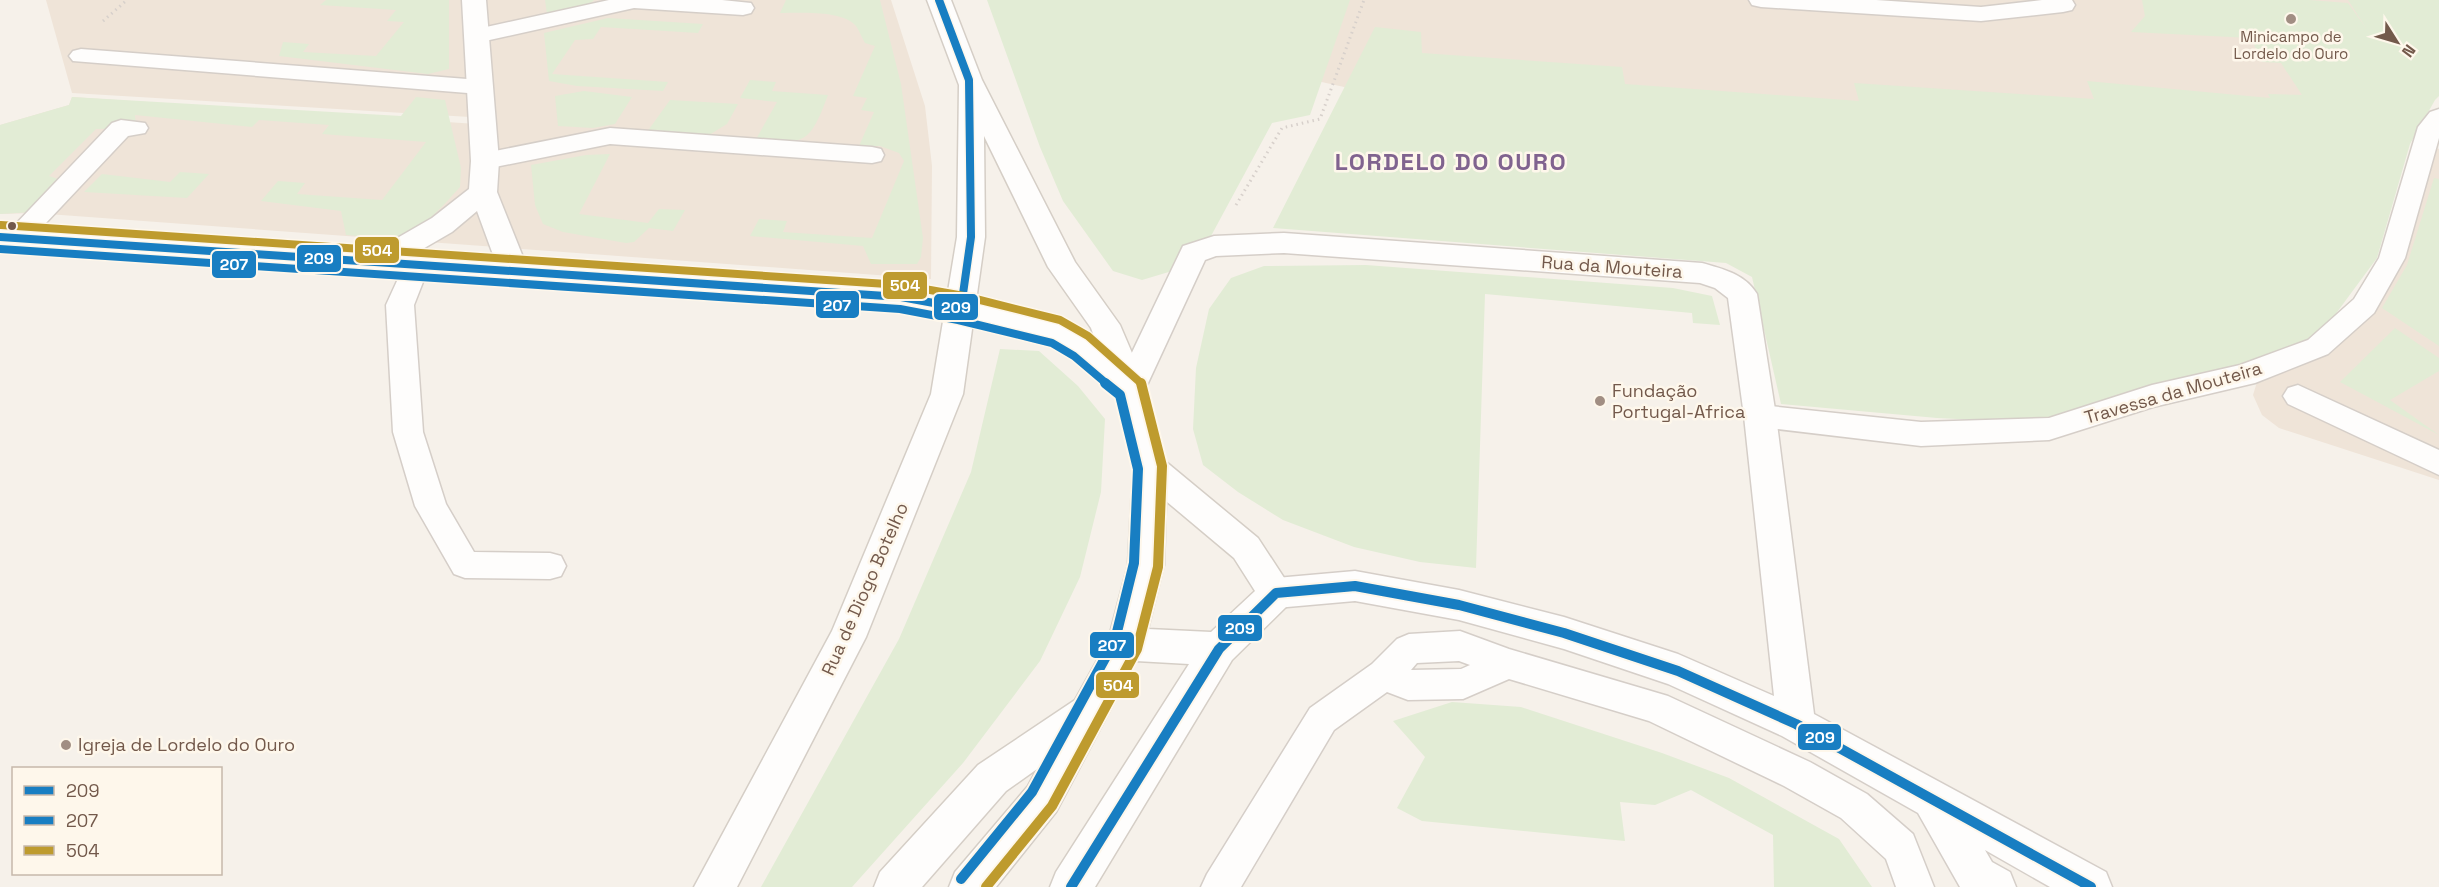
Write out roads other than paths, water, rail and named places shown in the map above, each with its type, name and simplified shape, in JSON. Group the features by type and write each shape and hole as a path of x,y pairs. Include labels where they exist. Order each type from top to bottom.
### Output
{"street":[{"path":"474,0 485,161 483,192 513,270"},
{"name":"Rua de Diogo Botelho","path":"895,887 992,778 1087,711 1126,644 1146,565 1150,468 1131,388 1105,325 1063,267 969,80 939,0"},
{"path":"1761,0 1981,14 2063,5"},
{"name":"Rua de Diogo Botelho","path":"715,887 848,637 947,394 971,237 969,80"},
{"path":"380,261 442,225 483,192"},
{"path":"10,236 901,297 961,308 1057,333 1080,346 1131,388"},
{"name":"Rua da Mouteira","path":"1131,388 1193,253 1214,246 1284,243 1702,273 1726,281 1742,294 1760,416 1796,724"},
{"path":"1150,468 1246,548 1276,593"},
{"path":"1071,887 1219,649 1276,593 1355,586 1460,605 1564,633 1678,671 1796,724 2091,887"},
{"path":"1126,644 1219,649"},
{"path":"970,887 1042,799 1087,711"},
{"path":"1933,801 1983,883"}],"lane":[{"path":"476,36 634,1 743,9"},
{"path":"81,56 480,87"},
{"name":"Travessa da Mouteira","path":"1760,416 1922,434 2049,429 2152,396 2244,375 2318,347 2364,306 2392,258 2430,127 2439,117"},
{"path":"10,236 121,128 136,128"},
{"path":"485,161 610,136 872,155"},
{"path":"417,264 400,305 408,432 431,506 465,565 550,566"},
{"path":"2298,396 2439,463"},
{"path":"1220,887 1322,719 1384,675 1408,685 1463,684 1508,664 1656,706 1797,774 1854,806 1900,847 1915,887"}],"place":[{"name":"Minicampo de Lordelo do Ouro","path":"2291,19"},
{"name":"Fundação Portugal-Africa","path":"1600,401"},
{"name":"Igreja de Lordelo do Ouro","path":"66,745"}],"district":[{"name":"LORDELO DO OURO","path":"1451,162"}]}
